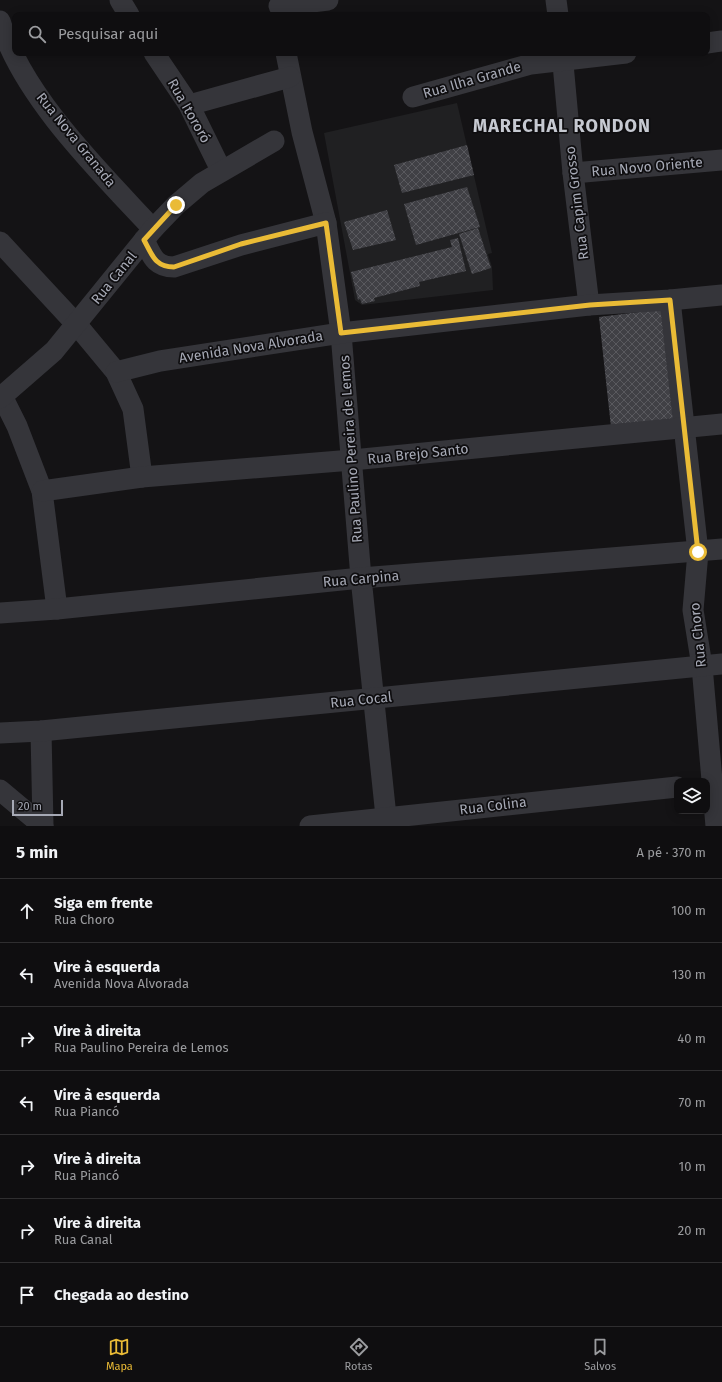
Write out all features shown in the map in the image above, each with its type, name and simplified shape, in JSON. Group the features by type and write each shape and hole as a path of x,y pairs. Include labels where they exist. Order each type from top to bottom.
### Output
{"street":[{"path":"120,0 128,12"},
{"path":"279,7 328,0"},
{"path":"556,0 558,12"},
{"name":"Rua Nova Granada","path":"0,21 12,49"},
{"path":"710,43 722,41"},
{"name":"Rua Nova Granada","path":"15,56 20,68 52,115 149,234 158,264 165,267 174,267 241,244 326,223"},
{"name":"Rua Itororó","path":"156,56 188,105 221,170"},
{"name":"Rua Paulino Pereira de Lemos","path":"286,56 290,77 326,223 341,333 361,578 386,822"},
{"name":"Rua Ilha Grande","path":"413,96 531,64 562,57 578,56"},
{"name":"Rua Capim Grosso","path":"562,57 573,174 590,305"},
{"path":"188,105 290,77"},
{"name":"Rua Canal","path":"1,397 54,351 77,325 149,234 186,196 221,170 274,141"},
{"name":"Rua Novo Oriente","path":"573,174 722,160"},
{"path":"0,242 77,325 116,372 134,410 142,477"},
{"name":"Avenida Nova Alvorada","path":"116,372 160,361 341,333 590,305 722,295"},
{"name":"Rua Choro","path":"670,300 698,552 693,610 712,665 716,826"},
{"path":"1,397 17,426 42,491 57,609"},
{"name":"Rua Brejo Santo","path":"42,491 142,477 352,460 722,424"},
{"name":"Rua Carpina","path":"0,613 57,609 361,578 722,550"},
{"name":"Rua Cocal","path":"0,733 41,731 712,665"},
{"path":"41,731 43,826"},
{"name":"Rua Colina","path":"310,826 386,822 545,799 674,787"},
{"path":"0,790 43,826"}],"shaded area":[{"path":"457,103 492,253 488,254 492,267 493,290 362,305 355,300 324,133"}],"building":[{"path":"467,145 474,175 402,193 394,165"},
{"path":"467,187 480,227 416,245 404,204"},
{"path":"387,210 396,240 353,250 344,222"},
{"path":"478,228 491,268 472,274 459,234"},
{"path":"458,238 466,271 419,282 420,286 374,298 375,301 362,304 360,299 358,300 351,272 452,247 450,240"},
{"path":"663,309 676,421 611,427 599,317"}],"district":[{"name":"MARECHAL RONDON","path":"562,126"}],"route":[{"path":"176,205 144,240 158,264 165,267 174,267 241,244 326,223 341,333 590,305 670,300 698,552"}]}
